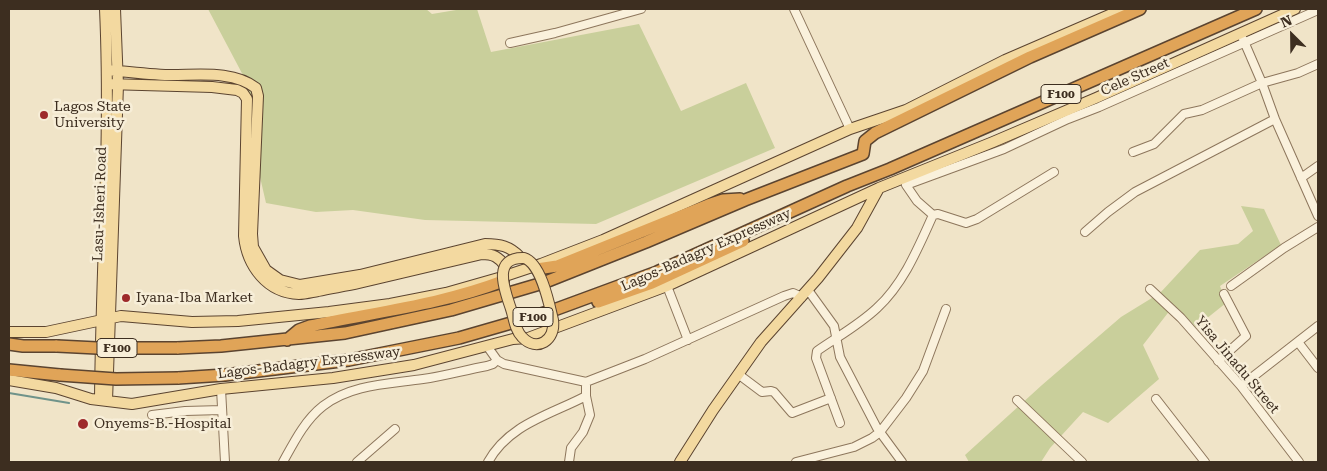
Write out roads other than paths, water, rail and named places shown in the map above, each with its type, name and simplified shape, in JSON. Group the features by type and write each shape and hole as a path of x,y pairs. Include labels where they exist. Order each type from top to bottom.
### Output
{"highway":[{"name":"Lagos-Badagry Expressway","path":"9,344 97,348 177,348 286,340 354,331 451,310 508,294 543,283 863,154 865,141 874,133 1030,57 1140,9"},
{"name":"Lagos-Badagry Expressway","path":"9,370 116,379 225,375 349,360 460,338 554,310 657,272 1256,9"},
{"path":"537,269 557,266 723,200 745,200"},
{"path":"553,320 652,283 742,242 749,237 754,229"},
{"path":"286,340 299,330 310,326 403,309 450,298 503,280"},
{"path":"293,367 307,370 324,370 414,354 518,330"}],"main road":[{"name":"Lasu-Isheri Road","path":"105,9 113,71 118,85 105,320"},
{"name":"Lasu-Isheri Road","path":"103,401 107,84 113,71 115,9"},
{"path":"9,332 46,332 126,316 169,322 238,321 390,304 446,293 533,266 603,240 850,129 906,110 1005,60 1123,9"},
{"name":"Lagos-Badagry Expressway","path":"9,380 56,388 103,401 132,404 221,389 333,378 387,370 414,365 513,339 528,338 667,286 879,188 1002,144 1020,131 1243,37 1295,9"},
{"path":"113,71 165,75 213,75 240,79 256,88 258,96 253,247 266,270 275,278 300,285 394,271 482,254 494,255 506,266"},
{"path":"107,84 212,87 237,90 243,93 247,99 244,236 246,250 253,267 259,275 271,285 282,290 300,294 346,286 485,244 508,247 514,250 520,258"},
{"path":"680,462 760,342 805,293 862,221 879,188"},
{"path":"861,196 862,221"},
{"path":"520,258 532,261 537,269 554,328 551,335 542,343 536,344 526,341 518,330 502,275 511,260 520,258"}],"street":[{"path":"510,43 555,33 641,9"},
{"path":"794,9 850,129"},
{"name":"Cele Street","path":"933,215 917,201 906,185 1002,144 1023,141 1068,119 1099,107 1243,37 1318,10"},
{"path":"1243,37 1275,119 1318,216"},
{"path":"1133,152 1154,144 1184,114 1202,110 1262,83 1298,73 1318,64"},
{"path":"1086,232 1134,192 1275,119"},
{"path":"1020,131 1023,141"},
{"path":"1301,178 1318,166"},
{"path":"840,423 816,354 817,351 877,308 890,293 918,250 933,215 938,214 966,223 977,219 1054,172"},
{"path":"1231,286 1284,248 1318,227"},
{"path":"667,286 688,340"},
{"name":"Yisa Jinadu Street","path":"1150,289 1180,318 1241,386 1299,462"},
{"path":"487,346 497,360 504,364 586,382 645,359 784,296 793,293 805,293 834,326 840,357 880,432 902,462"},
{"path":"1218,361 1246,336 1224,294"},
{"path":"796,462 854,447 880,432 906,398 923,371 946,309"},
{"path":"1241,386 1318,326"},
{"path":"1298,342 1318,368"},
{"path":"283,462 300,432 310,420 322,407 338,396 365,387 487,366 494,364 497,360"},
{"path":"738,374 762,392 774,392 792,413 831,398"},
{"path":"569,462 571,448 582,432 590,415 586,396 586,382"},
{"path":"221,389 225,462"},
{"path":"488,462 496,448 510,434 586,396"},
{"path":"1017,400 1082,462"},
{"path":"1156,400 1205,462"},
{"path":"152,415 185,410 222,410"},
{"path":"357,462 394,429"}],"waterway":[{"path":"9,393 69,403"}],"place":[{"name":"Lagos State University","path":"44,115"},
{"name":"Iyana-Iba Market","path":"126,298"},
{"name":"Onyems-B.-Hospital","path":"83,424"}]}
